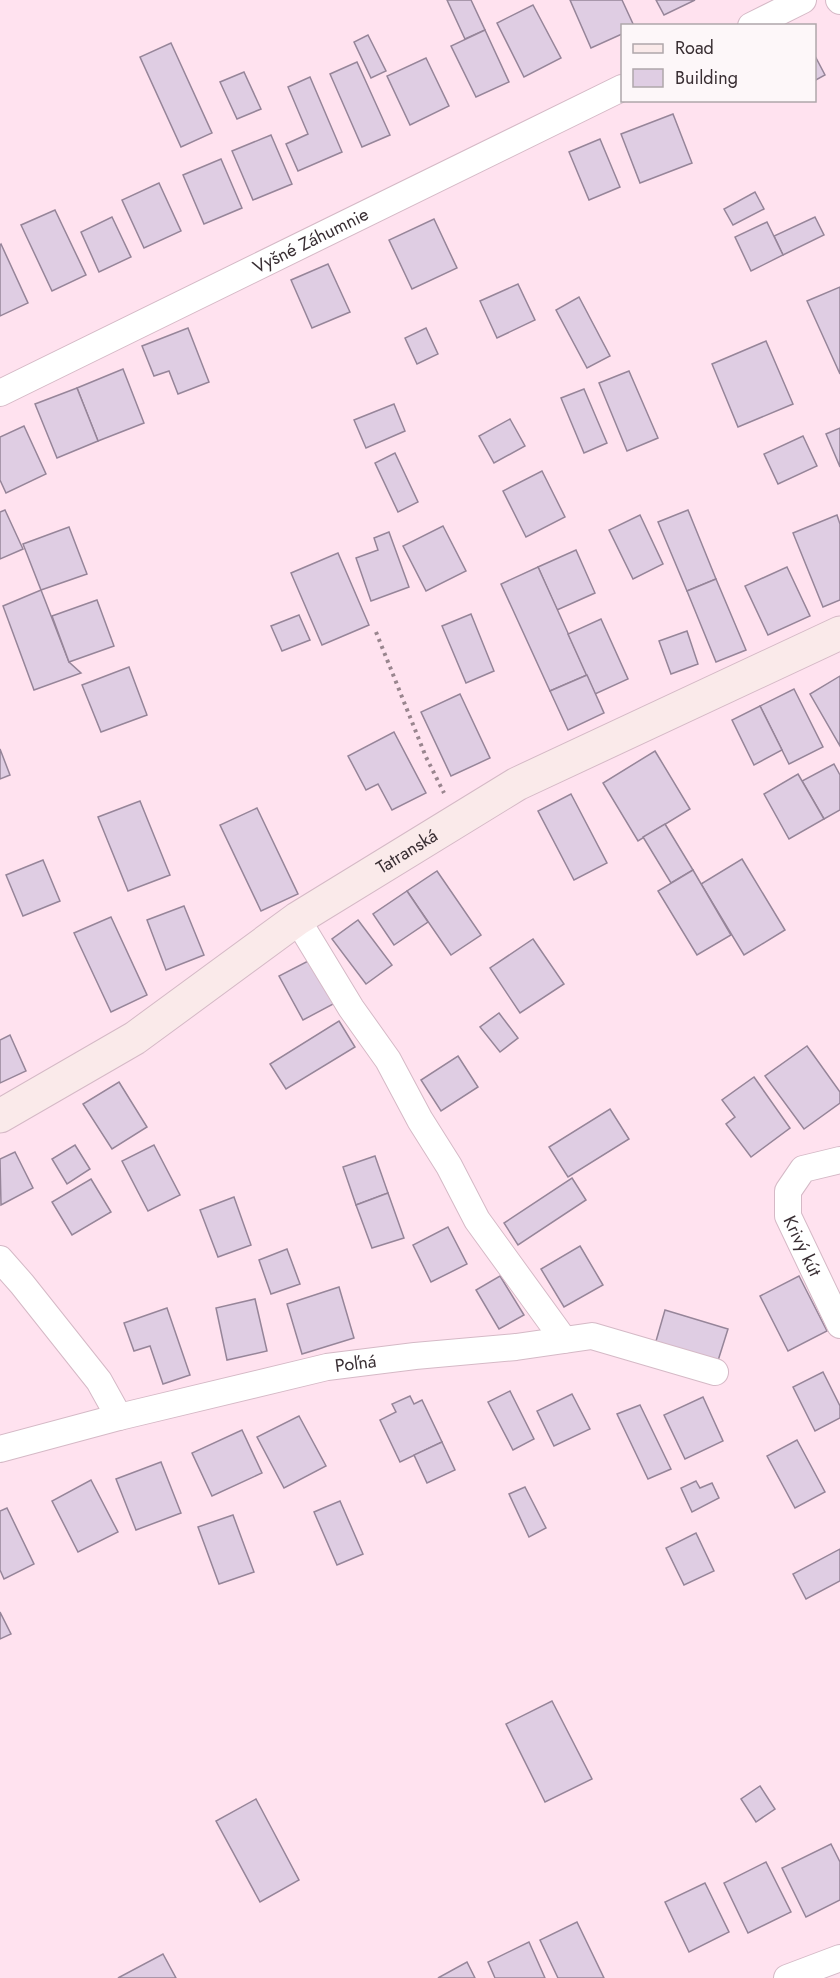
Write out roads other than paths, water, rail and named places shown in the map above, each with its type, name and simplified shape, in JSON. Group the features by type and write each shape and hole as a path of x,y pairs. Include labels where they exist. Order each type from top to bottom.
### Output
{"street":[{"path":"755,24 803,0"},
{"name":"Vyšné Záhumnie","path":"0,393 621,88"},
{"name":"Tatranská","path":"0,1116 135,1038 297,919 518,784 840,633"},
{"path":"297,919 351,1008 388,1060 477,1220 564,1340"},
{"name":"Krivý kút","path":"840,1160 803,1169 788,1191 788,1216 840,1325"},
{"path":"0,1260 22,1284 99,1381 119,1417"},
{"name":"Poľná","path":"0,1449 119,1417 327,1367 592,1336 715,1372"},
{"path":"787,1978 840,1958"}]}
